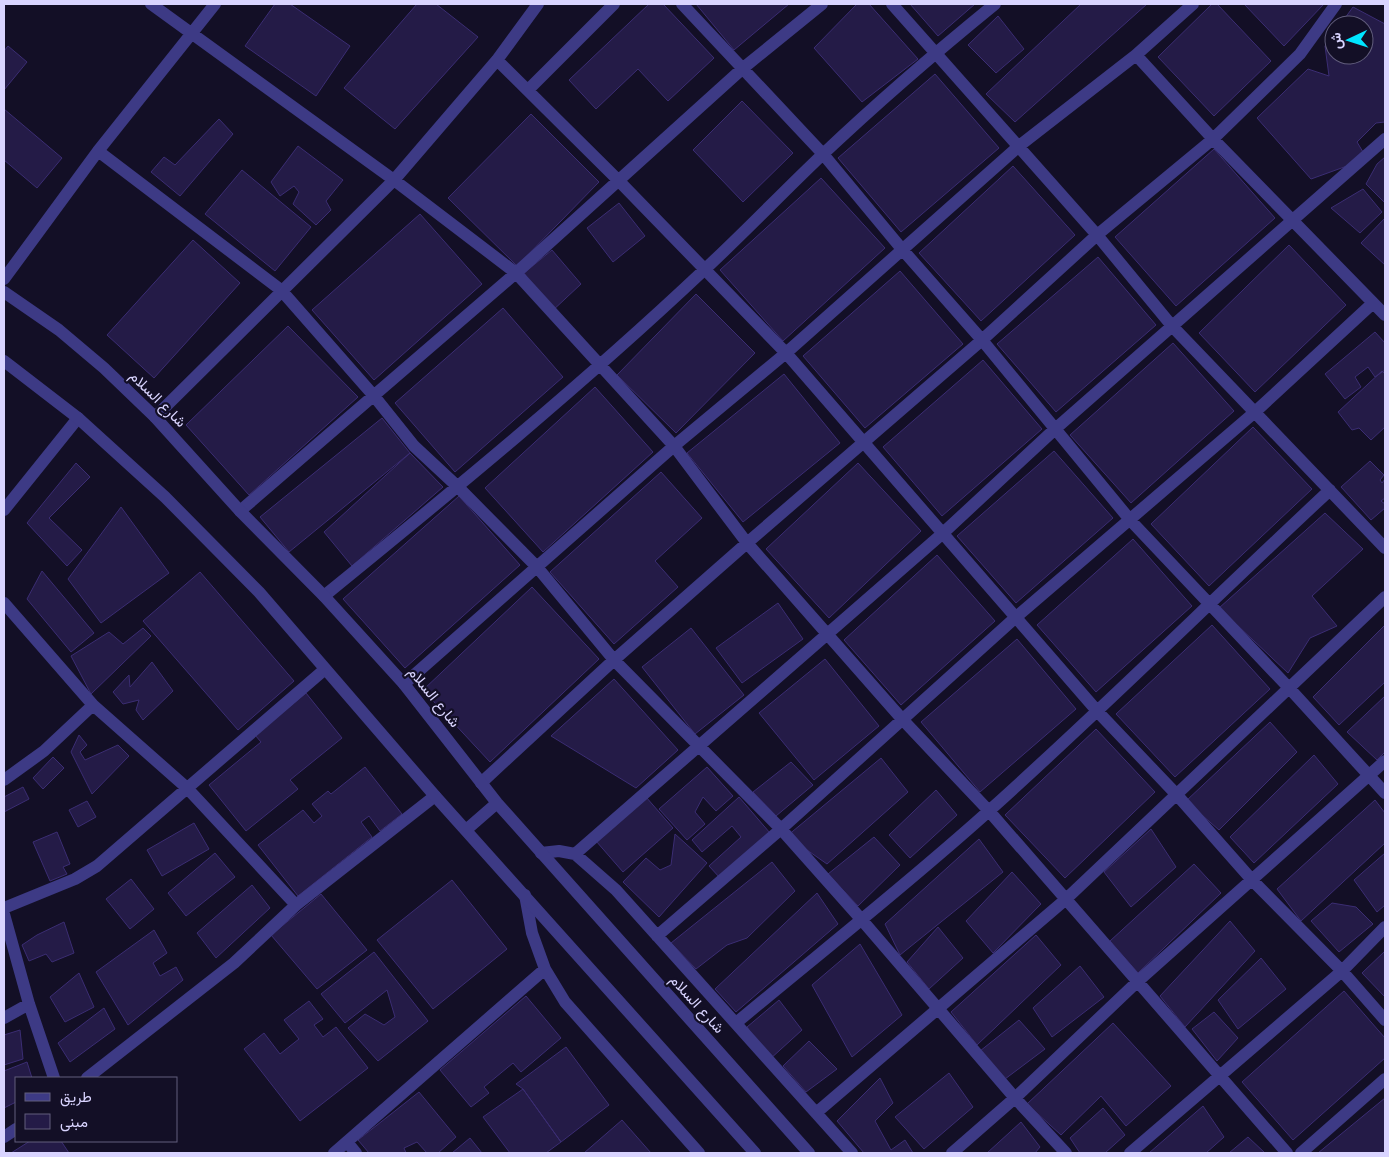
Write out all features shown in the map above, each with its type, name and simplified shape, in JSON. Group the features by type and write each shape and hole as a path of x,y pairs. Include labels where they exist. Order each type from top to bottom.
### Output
{"street":[{"path":"151,4 394,180 516,273 674,446 747,543 902,719 989,811 1287,1153"},
{"path":"4,279 98,152 215,4"},
{"path":"155,417 394,180 497,60 538,4"},
{"path":"528,90 614,4"},
{"path":"682,4 823,154 901,248 982,340 1130,521 1290,689 1385,793"},
{"path":"240,511 516,273 617,179 742,68 822,4"},
{"path":"892,4 1097,235 1172,326 1385,548"},
{"path":"324,596 458,487 599,366 704,270 823,154 935,53 995,4"},
{"path":"404,684 674,446 786,353 901,248 1018,146 1136,55 1192,4"},
{"path":"481,784 614,660 863,441 982,340 1097,235 1213,139 1300,54 1336,4"},
{"path":"1136,55 1213,139 1385,316"},
{"path":"497,60 617,179 786,353 1098,712 1177,795 1252,880 1342,971 1385,1020"},
{"path":"575,854 942,534 1054,430 1385,140"},
{"path":"98,152 281,290 374,396 414,446 537,566 614,660 781,830 861,919 1015,1098 1066,1153"},
{"name":"شارع السلام","path":"4,292 59,330 104,368 155,417 240,511 324,596 404,684 481,784 541,853 809,1153"},
{"path":"657,936 781,830 1016,618 1255,412 1373,303"},
{"path":"4,361 78,418 213,544 259,592 324,670 435,796 525,894 755,1153"},
{"path":"4,510 78,418"},
{"path":"736,1023 989,811 1098,712 1208,604 1330,490"},
{"path":"816,1113 1065,900 1385,597"},
{"path":"4,603 93,705 187,788 296,905"},
{"path":"4,908 75,879 97,866 324,670"},
{"path":"4,780 44,751 93,705"},
{"path":"952,1153 1015,1098 1138,982 1385,761"},
{"path":"89,1077 234,963 296,905 435,796"},
{"path":"466,830 497,802"},
{"path":"541,853 559,851 575,854 616,890 852,1153"},
{"path":"525,894 532,933 545,969 565,1002 699,1153"},
{"path":"4,914 29,1004 54,1077"},
{"path":"1130,1153 1342,971 1385,927"},
{"path":"334,1153 545,969"},
{"path":"4,1018 29,1004"},
{"path":"1302,1153 1385,1079"},
{"path":"4,1137 15,1130"},
{"path":"347,1142 356,1153"}],"building":[{"path":"275,4 290,4 350,46 316,96 245,46"},
{"path":"417,4 436,4 478,37 395,129 344,88"},
{"path":"649,4 663,4 714,58 668,101 638,69 596,109 569,80"},
{"path":"696,4 789,4 734,50"},
{"path":"857,4 869,4 918,59 862,102 814,48"},
{"path":"910,4 975,4 938,36"},
{"path":"1081,4 1147,4 1015,122 986,94"},
{"path":"1212,4 1217,4 1271,61 1214,116 1158,57"},
{"path":"1244,4 1324,4 1284,46"},
{"path":"1353,7 1368,15 1347,15"},
{"path":"998,16 1024,49 996,73 968,45"},
{"path":"1374,18 1385,24 1385,122 1376,123 1357,142 1363,152 1347,166 1311,179 1257,118 1308,69 1329,76 1328,65 1374,65"},
{"path":"8,46 27,62 4,90 4,51"},
{"path":"935,74 999,148 901,232 838,158"},
{"path":"742,101 793,153 743,202 693,150"},
{"path":"4,109 62,158 37,188 4,160"},
{"path":"531,114 599,182 517,266 448,198"},
{"path":"219,119 233,134 180,196 151,172 164,157 175,165"},
{"path":"298,146 343,180 326,201 331,210 316,225 293,204 299,192 294,186 280,196 271,182"},
{"path":"1214,149 1275,218 1176,306 1115,237"},
{"path":"1385,157 1385,203 1366,184 1377,164"},
{"path":"1013,166 1075,235 981,321 919,253"},
{"path":"242,170 311,227 275,271 205,214"},
{"path":"821,178 885,248 783,341 720,270"},
{"path":"1363,189 1382,212 1360,233 1331,208"},
{"path":"619,203 645,236 613,262 587,228"},
{"path":"420,214 482,284 374,380 312,310"},
{"path":"1385,218 1385,265 1361,243"},
{"path":"193,240 240,283 154,378 107,335"},
{"path":"1289,245 1346,305 1255,392 1199,333"},
{"path":"552,250 581,284 550,313 524,273"},
{"path":"1098,257 1156,325 1056,412 997,344"},
{"path":"900,271 963,344 865,428 803,356"},
{"path":"696,294 755,353 676,433 617,375"},
{"path":"503,308 563,377 455,472 395,403"},
{"path":"288,326 358,397 249,495 186,425"},
{"path":"1375,332 1385,343 1385,370 1375,377 1368,367 1355,377 1361,387 1345,399 1325,374"},
{"path":"1173,343 1234,411 1131,503 1070,435"},
{"path":"983,360 1042,429 942,516 883,447"},
{"path":"1382,371 1385,374 1385,427 1371,440 1359,428 1352,430 1338,412"},
{"path":"784,374 840,443 743,522 687,453"},
{"path":"595,387 653,452 543,552 485,488"},
{"path":"382,418 410,453 289,552 260,517"},
{"path":"1253,427 1312,489 1209,586 1151,524"},
{"path":"1054,451 1113,518 1016,603 957,536"},
{"path":"410,453 443,487 352,566 324,532"},
{"path":"1370,461 1384,475 1380,480 1382,483 1385,479 1385,498 1381,501 1385,504 1385,508 1371,520 1341,487"},
{"path":"76,463 90,477 49,518 82,550 67,566 27,523"},
{"path":"858,463 921,531 829,618 766,549"},
{"path":"661,472 702,518 655,561 678,587 614,644 550,572"},
{"path":"459,496 520,565 405,668 343,599"},
{"path":"121,507 169,573 101,623 68,579"},
{"path":"1325,513 1363,549 1312,596 1337,626 1310,638 1288,673 1219,608"},
{"path":"1133,539 1192,606 1096,692 1037,625"},
{"path":"937,555 995,621 901,705 844,640"},
{"path":"42,571 94,633 71,652 27,599"},
{"path":"200,572 294,681 238,730 143,621"},
{"path":"532,587 599,659 490,762 423,690"},
{"path":"778,603 803,639 742,683 716,648"},
{"path":"1212,625 1270,689 1175,777 1116,714"},
{"path":"1385,625 1385,682 1339,725 1313,697"},
{"path":"143,628 151,636 91,694 71,656 109,632 123,644"},
{"path":"691,628 744,695 695,734 642,667"},
{"path":"1017,639 1076,709 980,792 921,722"},
{"path":"825,659 879,726 814,780 759,713"},
{"path":"152,662 173,691 143,720 136,710 139,700 123,704 113,692 129,675 130,687"},
{"path":"614,679 678,750 636,788 551,736"},
{"path":"306,693 342,738 290,780 298,789 246,831 209,785 261,742 255,735"},
{"path":"1385,696 1385,752 1377,760 1347,732"},
{"path":"1270,722 1297,752 1219,830 1186,801"},
{"path":"1096,729 1155,792 1065,878 1005,815"},
{"path":"79,735 87,745 80,752 85,760 118,745 129,756 92,794 71,752"},
{"path":"1314,755 1338,784 1254,863 1230,837"},
{"path":"53,757 64,768 43,789 33,778"},
{"path":"881,758 908,792 827,864 787,836"},
{"path":"791,762 813,785 776,816 753,792"},
{"path":"365,767 402,814 380,831 369,816 361,822 372,837 298,896 258,845 303,810 314,823 322,816 312,804 328,791 331,794"},
{"path":"707,767 733,796 716,811 703,797 695,812 705,824 687,840 659,809"},
{"path":"23,787 29,799 4,812 4,797"},
{"path":"936,790 957,815 910,858 889,835"},
{"path":"646,797 673,828 623,872 596,841"},
{"path":"739,797 770,833 720,878 709,866 741,837 732,826 702,852 692,840"},
{"path":"1375,800 1385,813 1385,843 1301,921 1277,889"},
{"path":"87,801 96,817 78,827 69,810"},
{"path":"194,823 209,849 162,876 147,850"},
{"path":"1151,829 1176,867 1131,907 1104,872"},
{"path":"57,832 70,864 63,867 67,874 50,881 33,842"},
{"path":"675,834 707,863 659,917 623,882 646,858 660,870 671,865"},
{"path":"874,837 900,865 858,906 828,874"},
{"path":"979,839 1003,872 900,955 885,924"},
{"path":"215,853 235,877 186,916 168,893"},
{"path":"1385,853 1385,905 1377,912 1354,880"},
{"path":"772,862 795,891 747,938 727,945 696,969 671,943"},
{"path":"1194,864 1221,893 1138,973 1110,941"},
{"path":"1012,872 1041,904 993,953 966,921"},
{"path":"131,879 154,909 130,929 106,899"},
{"path":"452,880 507,949 433,1009 377,940"},
{"path":"252,885 270,908 216,958 197,933"},
{"path":"817,893 838,924 736,1012 715,989"},
{"path":"321,894 367,950 317,989 271,935"},
{"path":"1332,903 1356,907 1373,924 1339,952 1311,921"},
{"path":"1230,921 1255,951 1185,1027 1160,996"},
{"path":"64,922 74,953 52,962 46,954 29,961 22,945 37,935"},
{"path":"938,927 963,958 929,989 907,962"},
{"path":"154,930 167,953 153,963 160,976 176,967 183,980 128,1025 96,972"},
{"path":"1036,935 1061,965 977,1045 951,1012"},
{"path":"860,944 902,1015 852,1057 812,985"},
{"path":"1385,951 1385,997 1362,973"},
{"path":"374,952 428,1021 378,1061 348,1028 365,1014 384,1025 395,1017 387,990 345,1023 321,994"},
{"path":"1261,958 1286,989 1238,1029 1218,1000"},
{"path":"1080,966 1104,997 1052,1037 1033,1008"},
{"path":"79,973 94,1007 65,1022 50,997"},
{"path":"1344,991 1385,1038 1385,1058 1293,1140 1242,1082"},
{"path":"526,996 561,1038 521,1072 513,1063 484,1087 489,1093 471,1107 440,1070"},
{"path":"779,1000 802,1030 769,1060 747,1027"},
{"path":"309,1001 323,1019 314,1025 323,1037 336,1027 368,1068 300,1121 244,1049 264,1033 280,1054 299,1039 284,1020"},
{"path":"104,1008 115,1029 70,1062 58,1043"},
{"path":"1214,1012 1238,1038 1217,1061 1192,1029"},
{"path":"1019,1020 1045,1049 1005,1079 980,1051"},
{"path":"1113,1023 1171,1086 1126,1126 1101,1096 1061,1135 1027,1104"},
{"path":"20,1030 23,1059 4,1065 4,1035"},
{"path":"809,1041 837,1069 806,1092 783,1066"},
{"path":"566,1047 609,1105 561,1142 523,1089 516,1084"},
{"path":"27,1062 32,1077 15,1077 15,1102 4,1108 4,1071"},
{"path":"949,1073 973,1107 924,1149 895,1117"},
{"path":"880,1078 893,1103 875,1121 891,1150 905,1140 913,1153 864,1153 837,1121"},
{"path":"523,1089 561,1142 546,1153 510,1153 483,1117"},
{"path":"419,1092 456,1137 438,1153 427,1153 417,1142 404,1148 406,1153 369,1153 358,1140"},
{"path":"1385,1098 1385,1153 1318,1153"},
{"path":"1203,1106 1224,1137 1206,1153 1149,1153"},
{"path":"1103,1108 1125,1135 1105,1153 1080,1153 1070,1138"},
{"path":"622,1120 651,1153 584,1153"},
{"path":"1021,1122 1040,1147 1035,1153 987,1153"},
{"path":"1248,1137 1265,1153 1229,1153"},
{"path":"470,1138 482,1153 452,1153"},
{"path":"28,1142 62,1142 69,1153 11,1153"}]}
